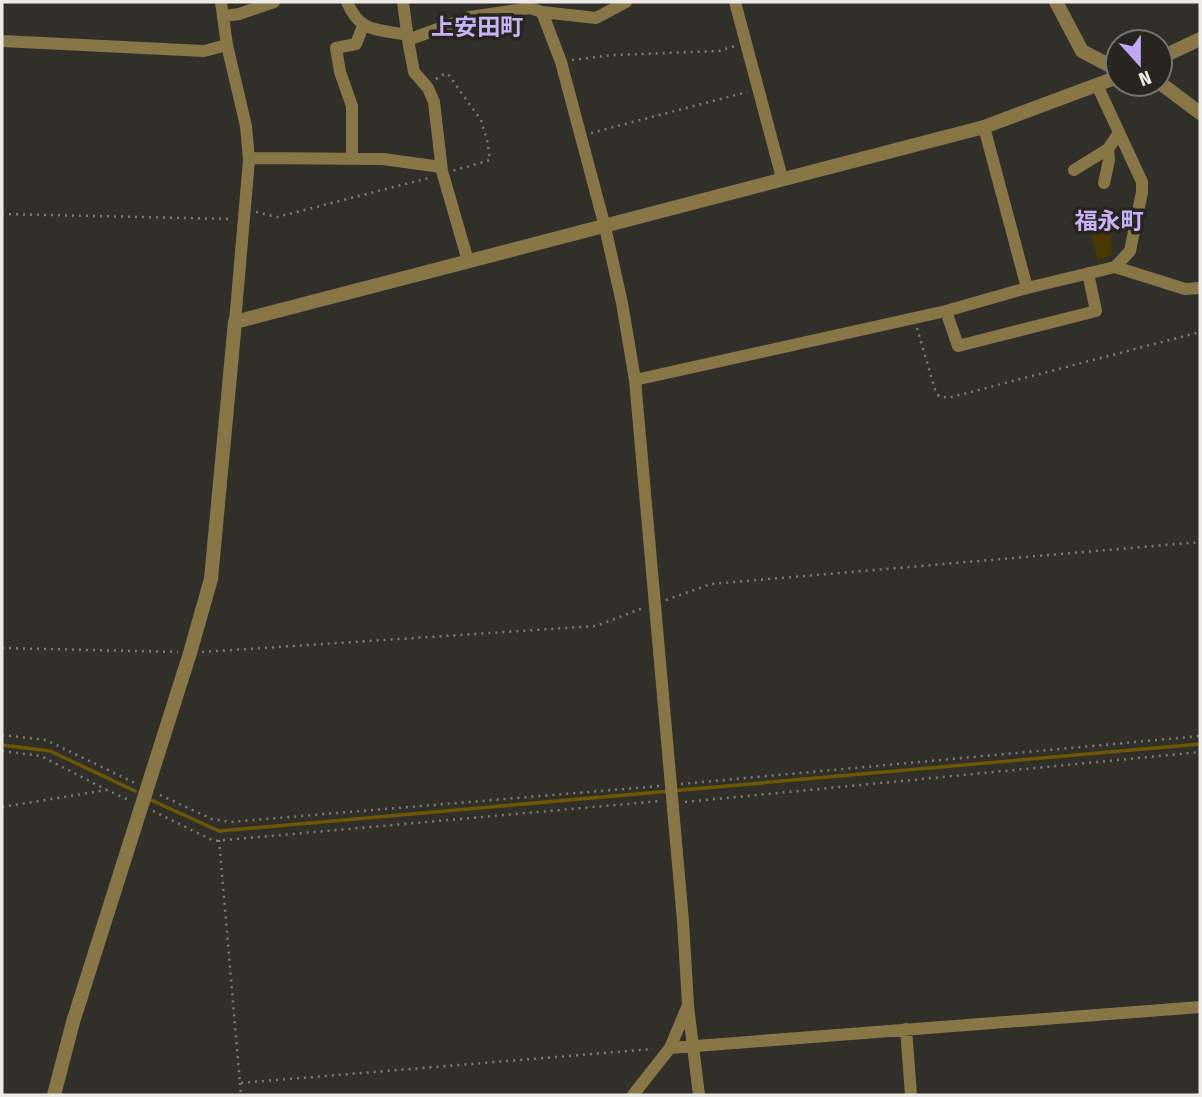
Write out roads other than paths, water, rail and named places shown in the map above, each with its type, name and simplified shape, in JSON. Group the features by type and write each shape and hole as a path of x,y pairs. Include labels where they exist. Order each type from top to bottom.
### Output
{"street":[{"path":"54,1095 72,1022 190,653 211,579 249,158 246,126 227,45 221,2"},
{"path":"224,16 239,14 274,2"},
{"path":"347,2 356,21 363,26 407,37 470,17 533,7 596,18 626,2"},
{"path":"403,2 414,72 428,88 434,102 442,171 468,261"},
{"path":"735,2 782,178"},
{"path":"1056,2 1082,51 1104,62"},
{"path":"533,7 561,62 581,135 622,303 635,380 688,1006 699,1095"},
{"path":"352,159 352,106 340,72 336,48 356,44 363,26"},
{"path":"1174,51 1200,39"},
{"path":"2,41 204,51 227,45"},
{"path":"235,322 984,127 1104,82"},
{"path":"1097,85 1142,182 1130,251 1115,267"},
{"path":"1174,94 1200,113"},
{"path":"984,127 1027,288"},
{"path":"1074,170 1108,149 1119,133"},
{"path":"1104,183 1109,160 1108,149"},
{"path":"249,158 383,159 442,171"},
{"path":"635,380 946,311 1115,267 1185,289 1200,288"},
{"path":"946,311 958,346 1096,311 1088,273"},
{"path":"632,1095 670,1048 688,1006"},
{"path":"670,1048 1200,1007"},
{"path":"906,1029 911,1095"}],"waterway":[{"path":"151,800 219,831 1200,744"},
{"path":"2,745 50,751 135,791"}],"district":[{"name":"上安田町","path":"477,27"},
{"name":"福永町","path":"1109,221"}]}
